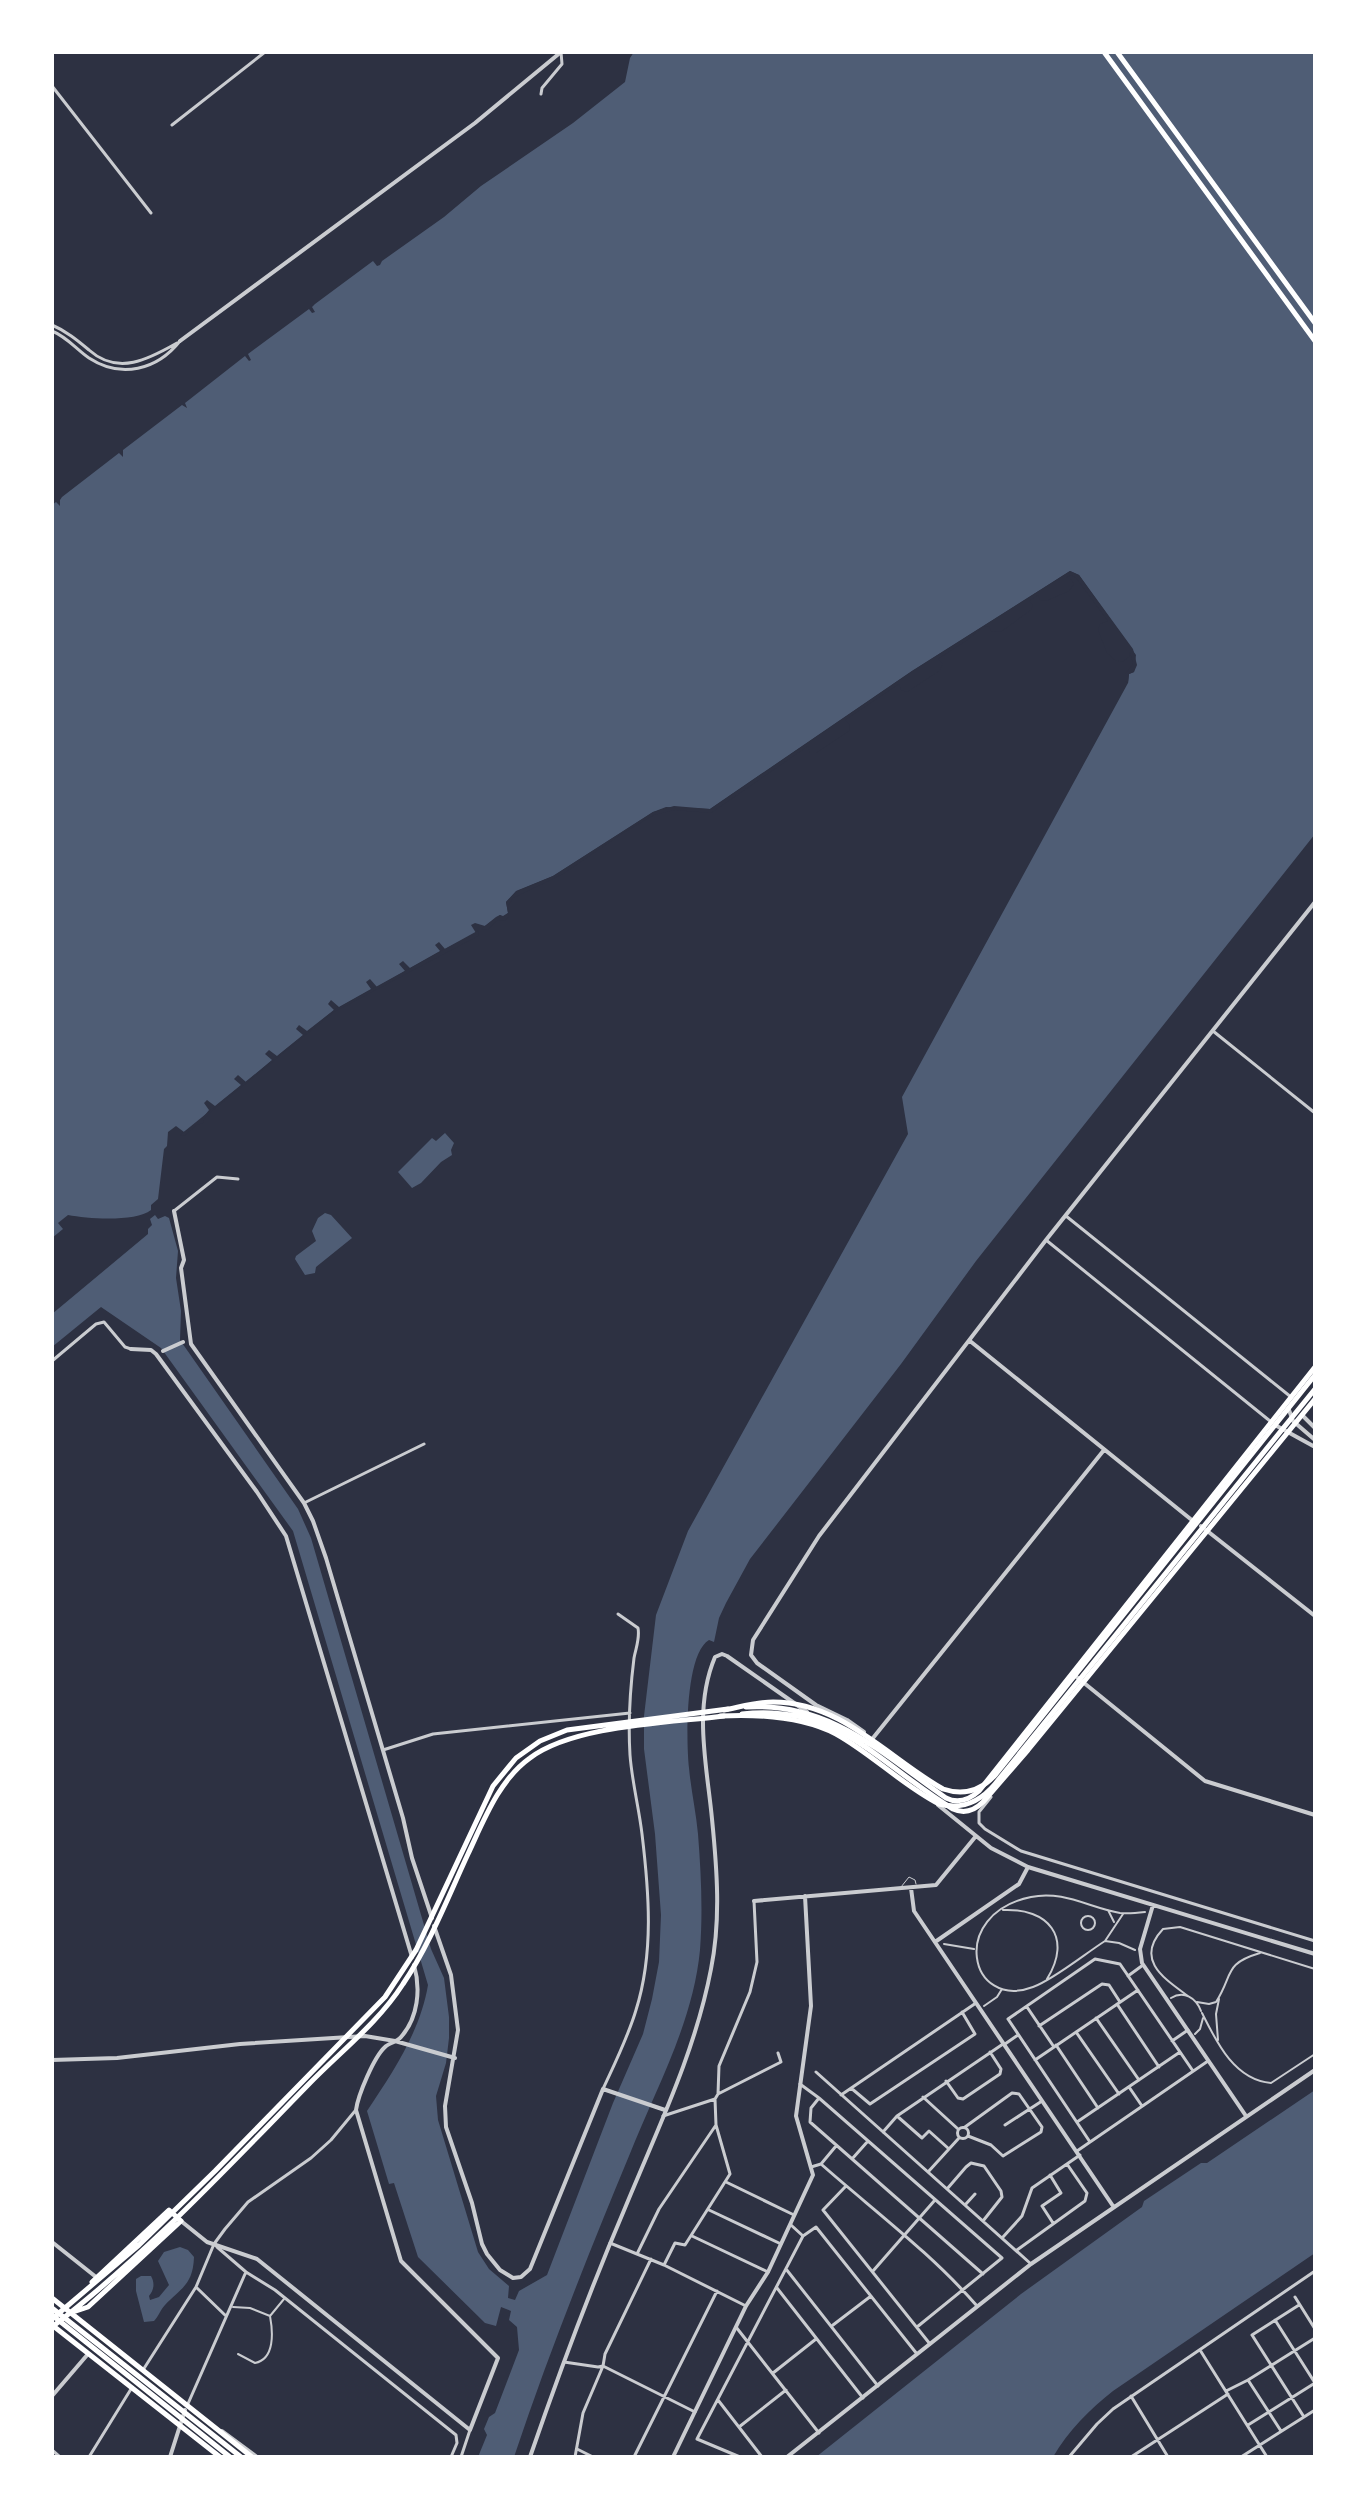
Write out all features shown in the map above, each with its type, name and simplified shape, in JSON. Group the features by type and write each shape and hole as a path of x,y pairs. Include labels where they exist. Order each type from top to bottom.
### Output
{"main road":[{"path":"1104,52 1315,341"},
{"path":"1117,52 1315,323"},
{"path":"52,2323 220,2176 391,2001 422,1953 488,1812 505,1784 524,1763 546,1748 585,1734 720,1716 776,1712 809,1718 841,1731 949,1800 968,1799 979,1791 1315,1367"},
{"path":"1299,1388 1315,1376"},
{"path":"77,2299 141,2247 385,1997 416,1950 488,1796 516,1758 540,1741 577,1728 770,1702 827,1713 853,1727 943,1789 958,1793 981,1787 996,1774 1083,1667 1315,1376"},
{"path":"720,1716 761,1716 809,1724 841,1738 939,1804 958,1807 980,1799 1315,1389"},
{"path":"724,1710 778,1707 823,1717 854,1734 950,1807 968,1812 983,1802 1028,1750 1315,1399"},
{"path":"169,2210 181,2221 88,2307 69,2311 96,2277 169,2210"},
{"path":"52,2298 254,2457"},
{"path":"52,2308 241,2457"},
{"path":"52,2323 218,2457"},
{"path":"52,2323 230,2457"}],"street":[{"path":"172,125 265,52"},
{"path":"541,94 542,88 562,64 561,52"},
{"path":"52,325 62,329 91,353 113,362 140,362 180,341 475,123 561,52"},
{"path":"52,86 151,213"},
{"path":"52,331 87,357 117,370 146,367 172,351 180,341"},
{"path":"968,1799 955,1798 847,1720 816,1705 757,1663 751,1655 751,1645 819,1536 1046,1240 1315,902"},
{"path":"1213,1031 1315,1113"},
{"path":"238,1179 217,1177 174,1211 184,1260 181,1268 189,1339 304,1503 326,1558 412,1858 451,1975 458,2030 445,2106 446,2127 472,2203 482,2244 500,2270 513,2278 521,2277 530,2269 605,2090 637,2007 647,1954 647,1890 642,1832 630,1757 630,1713 635,1655 640,1636 638,1628 618,1614"},
{"path":"1066,1216 1291,1397 1315,1428"},
{"path":"1046,1240 1273,1423 1315,1447"},
{"path":"52,1361 96,1324 104,1322 125,1347 151,1350 156,1354 276,1518 294,1556 417,1975 418,1996 414,2012 400,2039 384,2048 363,2085 356,2110 401,2261 498,2358 461,2457"},
{"path":"156,1354 189,1339"},
{"path":"970,1341 1315,1616"},
{"path":"1291,1397 1289,1411 1295,1423 1315,1440"},
{"path":"304,1503 424,1444"},
{"path":"873,1738 1105,1449"},
{"path":"530,2457 610,2243 696,2034 712,1967 718,1908 703,1733 708,1684 715,1657 722,1654 727,1656 925,1795 1002,1855 1028,1867 1315,1954"},
{"path":"1072,1674 1205,1781 1315,1815"},
{"path":"383,1750 433,1734 630,1713"},
{"path":"1028,1750 978,1815 981,1826 1008,1845 1049,1862 1315,1941"},
{"path":"664,2265 675,2243 685,2245 692,2236 730,2174 716,2125 719,2066 750,1992 757,1962 754,1901 940,1884 976,1836"},
{"path":"935,1942 1019,1884 1028,1867"},
{"path":"913,1888 913,1909 1113,2206"},
{"path":"673,2457 746,2306 768,2272 813,2175 796,2116 811,2006 805,1896"},
{"path":"1124,1913 1105,1941 1036,1987 1021,1990 1002,1988 985,1978 978,1964 975,1949 979,1932 990,1919 1018,1900 1064,1896 1108,1910 1145,1912"},
{"path":"1153,1905 1140,1949 1143,1965 1246,2116"},
{"path":"1002,1910 1032,1912 1050,1926 1058,1947 1057,1959 1046,1980"},
{"path":"1108,1910 1115,1923"},
{"path":"1219,1998 1209,2004 1197,2002 1161,1977 1154,1965 1154,1944 1163,1929 1180,1927 1315,1969"},
{"path":"1105,1941 1135,1950"},
{"path":"944,1944 975,1949"},
{"path":"1218,2044 1215,2029 1219,1998 1231,1967 1260,1953"},
{"path":"1090,2142 1008,2019 1026,2006 1095,1959 1120,1964 1193,2071"},
{"path":"1128,1976 1143,1965"},
{"path":"1039,2026 1102,1984 1109,1985 1159,2067"},
{"path":"984,2006 997,1997 1002,1988"},
{"path":"1035,2060 1138,1990"},
{"path":"1171,1998 1188,1996"},
{"path":"1197,2002 1218,2044 1236,2066 1265,2082 1271,2083 1315,2054"},
{"path":"841,2095 976,2003"},
{"path":"1026,2006 1098,2108"},
{"path":"851,2088 870,2104 975,2034 962,2012"},
{"path":"1195,2034 1203,2023 1202,2013"},
{"path":"1096,2018 1139,2080"},
{"path":"1172,2041 1188,2030"},
{"path":"1076,2032 1119,2094"},
{"path":"883,2132 897,2116 923,2097 1018,2035"},
{"path":"52,2060 156,2055 240,2044 365,2036 452,2057"},
{"path":"946,2081 958,2098 963,2099 1000,2074 1001,2069 990,2052"},
{"path":"1077,2122 1180,2052"},
{"path":"605,2090 663,2112 717,2096 781,2062 778,2053"},
{"path":"1002,2238 1022,2216 1032,2188 1067,2164 1090,2142 1208,2061"},
{"path":"787,2457 1031,2264 1315,2070"},
{"path":"816,2072 1031,2264"},
{"path":"800,2084 1002,2258 917,2327"},
{"path":"1129,2087 1142,2106"},
{"path":"958,2129 1012,2093 1019,2094 1042,2127 1041,2132 1003,2156 991,2145 968,2136"},
{"path":"923,2097 958,2129 959,2138 928,2172"},
{"path":"819,2098 811,2108 810,2122 983,2274"},
{"path":"1005,2125 1042,2101"},
{"path":"143,2370 196,2287 214,2244 248,2202 311,2158 356,2110"},
{"path":"897,2116 922,2138 929,2131 949,2149"},
{"path":"637,2254 659,2209 716,2125"},
{"path":"965,2127 969,2131 968,2136"},
{"path":"959,2138 968,2136"},
{"path":"852,2159 868,2141"},
{"path":"811,2167 821,2164 836,2146"},
{"path":"947,2189 971,2163 984,2166 1002,2197 983,2221"},
{"path":"821,2164 903,2235 977,2306"},
{"path":"1016,2250 1088,2196 1067,2164"},
{"path":"1050,2175 1061,2193 1042,2206 1053,2223"},
{"path":"725,2181 794,2215"},
{"path":"846,2186 823,2210 930,2344"},
{"path":"965,2205 975,2194"},
{"path":"873,2271 935,2200"},
{"path":"708,2209 781,2244"},
{"path":"181,2221 207,2242 257,2259 470,2430"},
{"path":"790,2224 803,2236"},
{"path":"740,2457 697,2439 803,2236 816,2227 917,2354"},
{"path":"692,2236 768,2272"},
{"path":"52,2242 96,2277"},
{"path":"610,2243 664,2265 746,2306"},
{"path":"214,2244 456,2435 457,2443 451,2457"},
{"path":"575,2457 583,2413 605,2354 651,2259"},
{"path":"786,2269 878,2386"},
{"path":"1069,2457 1097,2424 1131,2396 1315,2271"},
{"path":"170,2457 187,2406 246,2272"},
{"path":"196,2287 226,2316"},
{"path":"777,2288 863,2398"},
{"path":"634,2457 717,2291"},
{"path":"832,2326 871,2296"},
{"path":"1295,2297 1315,2329"},
{"path":"238,2354 255,2363 263,2361 270,2351 270,2316 284,2298"},
{"path":"1299,2305 1252,2335 1304,2417"},
{"path":"233,2307 250,2308 270,2316"},
{"path":"1248,2425 1315,2383 1275,2320"},
{"path":"736,2327 819,2433"},
{"path":"272,2329 280,2328"},
{"path":"1131,2457 1227,2392 1315,2338"},
{"path":"773,2373 816,2339"},
{"path":"1200,2350 1267,2457"},
{"path":"52,2396 88,2354"},
{"path":"564,2362 603,2366 695,2412"},
{"path":"1248,2380 1281,2431"},
{"path":"89,2457 132,2388"},
{"path":"739,2427 786,2390"},
{"path":"1131,2396 1168,2457"},
{"path":"717,2400 760,2456"},
{"path":"1241,2457 1315,2410"},
{"path":"577,2449 593,2457"},
{"path":"52,2450 60,2457"}],"lane":[{"path":"900,1889 910,1877 915,1880 913,1888"}],"water":[{"path":"634,52 1315,52 1315,834 976,1261 901,1364 750,1559 719,1618 714,1642 709,1640 701,1648 691,1680 688,1719 688,1755 701,1877 700,1950 690,2003 672,2055 569,2305 514,2457 478,2457 487,2435 484,2429 489,2417 495,2413 519,2350 517,2327 509,2320 511,2311 501,2307 496,2326 485,2323 418,2257 394,2183 389,2184 367,2111 412,2035 428,1985 293,1531 161,1348 101,1307 52,1347 52,1314 148,1234 152,1225 150,1219 155,1215 158,1219 169,1218 178,1251 176,1278 181,1311 180,1340 298,1509 311,1538 431,1949 444,1978 449,2038 446,2063 436,2096 438,2120 478,2252 489,2269 509,2286 508,2298 515,2300 519,2291 547,2275 643,2034 652,1999 659,1962 661,1915 644,1749 644,1716 656,1615 688,1531 908,1134 902,1097 1128,683 1129,674 1134,672 1136,655 1079,575 1070,571 912,671 710,809 666,807 653,812 553,876 516,891 506,902 508,913 485,926 471,925 476,933 445,949 439,942 435,945 440,951 410,968 403,961 399,964 405,971 377,987 370,979 366,982 371,989 339,1007 331,1000 328,1004 334,1010 307,1031 299,1025 296,1029 303,1035 277,1056 269,1050 265,1054 272,1060 246,1082 238,1075 234,1079 241,1085 215,1106 207,1100 204,1103 209,1110 201,1120 184,1132 176,1126 168,1132 158,1199 151,1205 151,1210 124,1218 68,1215 58,1223 63,1229 52,1238 52,505 56,502 60,506 62,497 119,453 123,457 123,450 182,405 187,408 185,403 245,356 251,360 248,354 309,309 315,312 312,307 315,304 373,261 380,265 481,186 573,123 625,82"},
{"path":"445,1133 454,1143 452,1155 412,1188 398,1172 432,1138 436,1141"},
{"path":"325,1213 331,1215 352,1238 316,1267 315,1273 305,1275 295,1259 316,1241 312,1231 318,1218"},
{"path":"1315,2090 1315,2253 1113,2391 1080,2421 1053,2457 816,2457 1021,2294 1142,2207 1144,2201 1201,2163 1207,2163"},
{"path":"180,2247 194,2257 189,2280 154,2321 144,2322 136,2279 151,2276 153,2286 150,2300 159,2297 169,2285 158,2261 164,2252"}],"pier":[{"path":"1070,571 1079,575 1133,649 1137,665 1134,672 1129,674 1128,683 1125,674 1133,664 1130,652 1122,662 1107,653 1098,630 1100,624 1108,621 1071,575 1066,578 1074,584 1069,591 1046,601 1040,600 1038,595 1029,601 1033,605 1031,610 1002,631 995,632 989,626 983,627 938,659 943,664 939,671 907,692 901,690 899,684 845,720 850,725 849,731 816,753 810,753 808,746 711,813 674,810 654,815 563,874 513,898 508,906 509,917 504,921 498,920 487,930 481,929 496,917 508,913 506,902 517,891 553,876 653,812 674,806 710,809 912,671"},
{"path":"479,930 478,936 334,1012 213,1110 203,1123 184,1136 180,1135 334,1010"}]}
